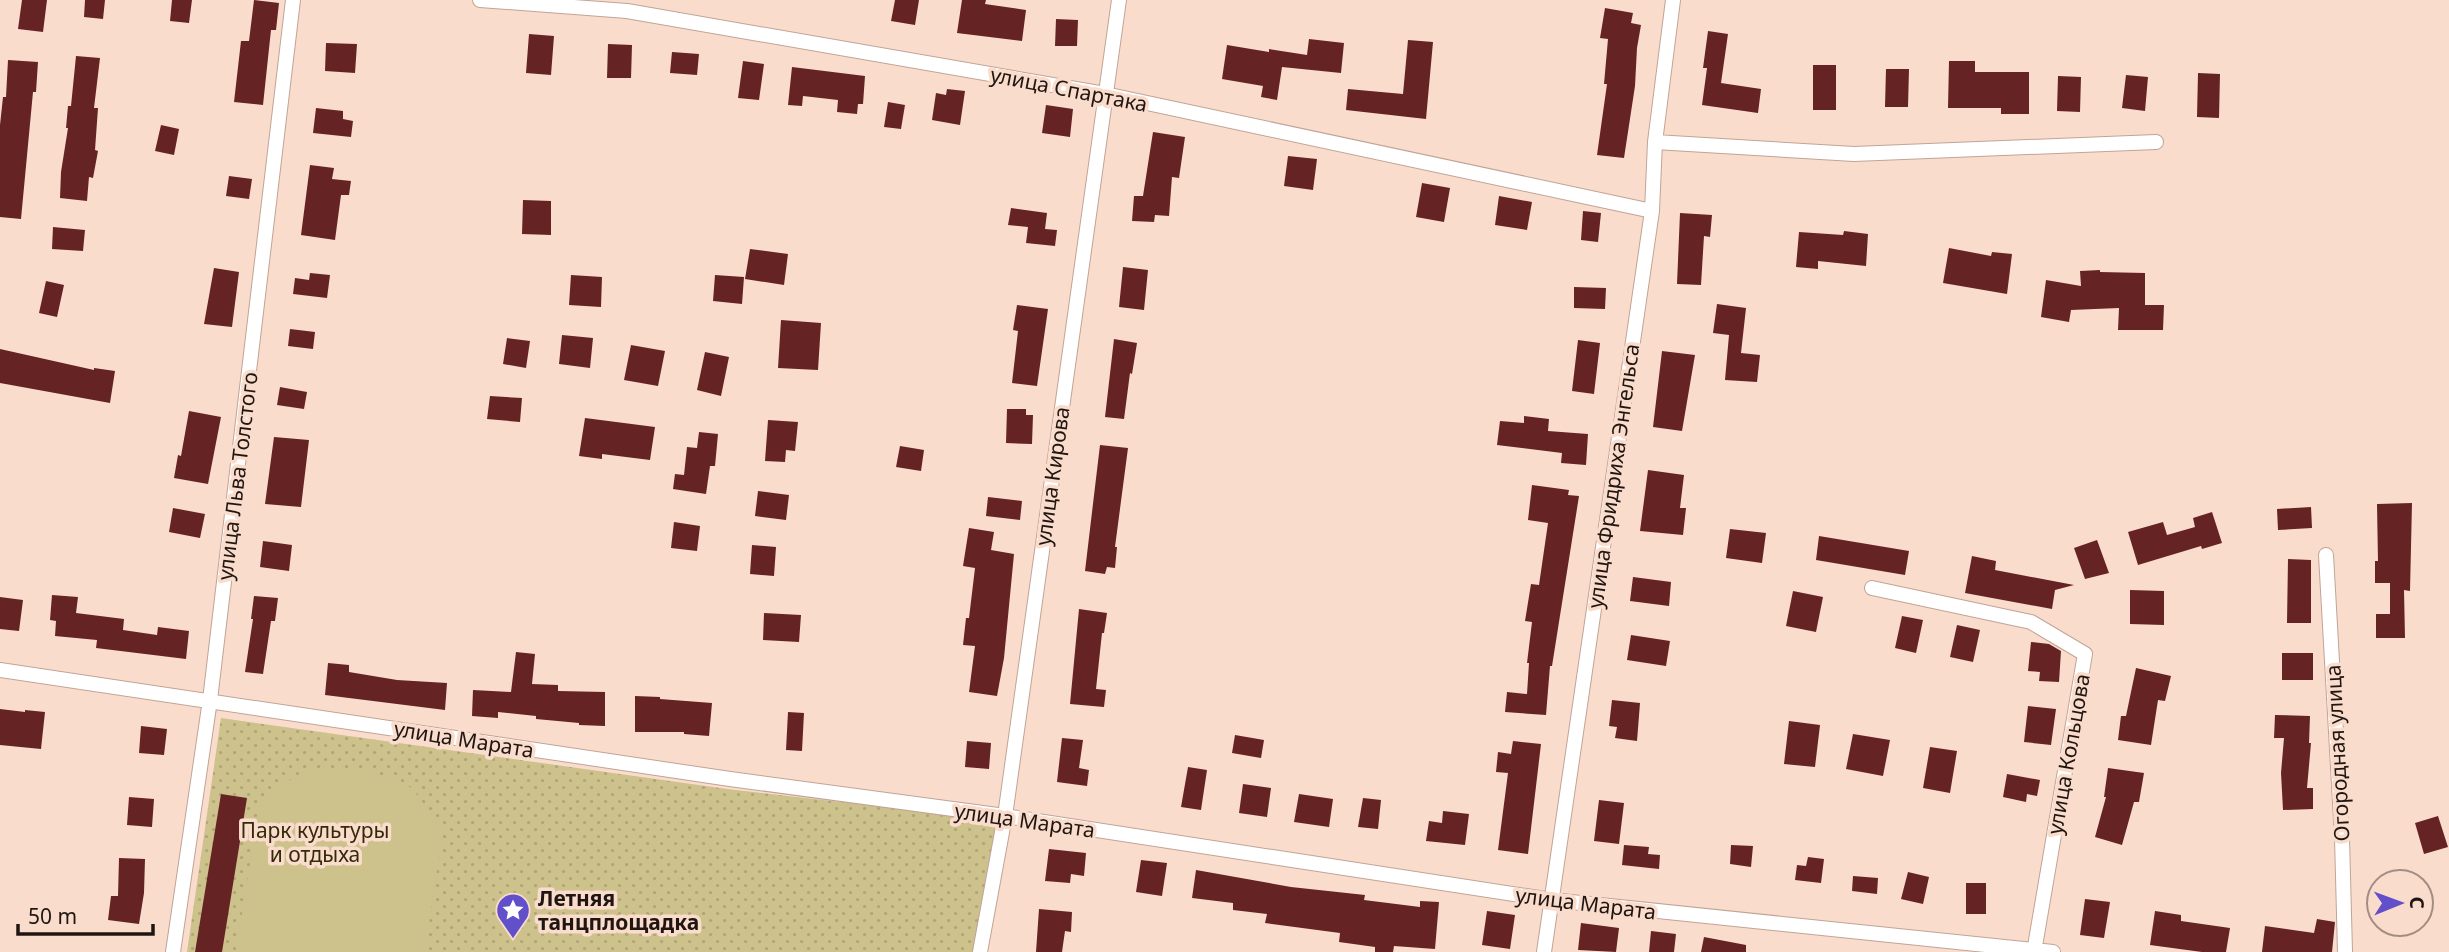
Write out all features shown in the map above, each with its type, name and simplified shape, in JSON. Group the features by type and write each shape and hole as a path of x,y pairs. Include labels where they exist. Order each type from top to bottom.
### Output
{"street":[{"name":"улица Льва Толстого","path":"173,952 210,700 293,0"},
{"name":"улица Спартака","path":"481,0 627,11 1105,94 1652,211"},
{"name":"улица Кирова","path":"980,952 1004,816 1119,0"},
{"name":"улица Фридриха Энгельса","path":"1544,952 1652,211 1655,142 1673,0"},
{"path":"1655,142 1854,155 2157,142"},
{"name":"Огородная улица","path":"2326,555 2342,838 2345,952"},
{"name":"улица Кольцова","path":"1872,589 2031,622 2085,654 2034,950"},
{"name":"улица Марата","path":"0,670 730,779 1004,816 1552,900 2053,952"}],"green space":[{"name":"Парк культуры и отдыха","path":"221,718 727,789 999,820 973,952 187,952"},
{"path":"361,768 412,788 443,829 425,952 236,952 260,799 304,771"}],"building":[{"path":"22,0 47,0 43,32 18,29"},
{"path":"85,0 105,0 103,19 84,17"},
{"path":"172,0 192,0 189,23 170,21"},
{"path":"254,0 279,3 276,30 271,30 263,105 234,102 241,41 249,41"},
{"path":"895,0 919,0 915,25 891,21"},
{"path":"962,0 986,0 985,4 1026,10 1022,41 957,33"},
{"path":"1605,8 1633,13 1631,23 1641,25 1624,158 1597,155 1607,84 1604,84 1608,39 1600,38"},
{"path":"1056,19 1078,20 1077,46 1055,46"},
{"path":"1708,31 1728,34 1721,83 1761,89 1758,113 1702,105"},
{"path":"529,34 554,36 551,75 526,73"},
{"path":"1309,39 1344,43 1341,73 1282,67 1277,100 1261,97 1263,86 1222,79 1227,45 1307,55"},
{"path":"1408,40 1433,42 1426,119 1346,110 1348,89 1403,94"},
{"path":"326,43 357,44 355,73 325,71"},
{"path":"608,44 632,45 631,78 607,78"},
{"path":"672,52 699,54 697,75 670,73"},
{"path":"76,56 100,58 94,108 98,108 95,150 98,151 93,178 89,177 87,201 60,198 68,106 71,106"},
{"path":"8,60 38,62 21,219 0,217 0,125 3,97 6,97"},
{"path":"743,61 764,64 759,100 738,98"},
{"path":"1949,61 1975,61 1975,72 2029,72 2029,114 2001,114 2001,108 1948,108"},
{"path":"1813,65 1836,65 1836,110 1813,110"},
{"path":"792,67 865,76 863,104 858,104 857,114 837,112 838,100 803,96 802,106 788,105"},
{"path":"1886,69 1909,69 1908,107 1885,107"},
{"path":"2198,73 2220,74 2219,118 2197,117"},
{"path":"2126,75 2148,77 2145,111 2122,108"},
{"path":"2058,76 2081,77 2080,112 2057,111"},
{"path":"947,89 965,91 960,125 932,120 936,93 946,95"},
{"path":"888,102 905,105 901,129 884,127"},
{"path":"1046,105 1073,109 1070,137 1042,133"},
{"path":"316,108 343,111 343,119 353,121 351,137 313,133"},
{"path":"161,125 179,129 174,155 155,151"},
{"path":"1153,132 1185,137 1179,178 1172,177 1169,216 1155,215 1154,222 1132,221 1134,196 1143,196"},
{"path":"1288,156 1317,159 1313,190 1284,186"},
{"path":"310,165 334,168 332,179 351,181 349,195 341,195 335,240 301,235"},
{"path":"229,176 252,179 249,199 226,196"},
{"path":"1422,183 1450,188 1444,222 1416,217"},
{"path":"1499,196 1532,202 1527,230 1495,225"},
{"path":"523,200 551,201 551,235 522,234"},
{"path":"1011,208 1047,213 1045,229 1057,230 1055,246 1026,243 1028,227 1008,225"},
{"path":"1583,211 1601,213 1598,242 1581,240"},
{"path":"1680,213 1712,215 1710,237 1704,236 1701,285 1677,284"},
{"path":"53,227 85,230 83,251 52,249"},
{"path":"1844,231 1868,234 1866,266 1818,261 1818,269 1796,267 1799,232 1843,235"},
{"path":"1949,248 1991,256 1992,252 2012,254 2007,294 1943,283"},
{"path":"750,249 788,254 784,285 745,279"},
{"path":"1123,267 1148,270 1144,310 1119,307"},
{"path":"214,268 239,272 232,327 204,324"},
{"path":"2080,271 2145,273 2145,305 2164,305 2163,330 2118,330 2119,308 2071,310 2069,322 2041,317 2046,280 2081,286"},
{"path":"310,273 330,275 327,298 293,294 295,278 309,280"},
{"path":"571,275 602,277 601,307 569,305"},
{"path":"715,275 744,277 742,304 713,301"},
{"path":"46,281 64,285 57,317 39,313"},
{"path":"1574,287 1606,288 1605,309 1574,308"},
{"path":"1717,304 1746,308 1741,353 1760,355 1757,382 1725,380 1729,335 1713,333"},
{"path":"1017,305 1048,309 1037,386 1012,383 1018,331 1013,330"},
{"path":"781,320 821,323 818,370 778,368"},
{"path":"290,329 315,332 313,349 288,346"},
{"path":"562,335 593,338 590,368 559,364"},
{"path":"507,338 530,341 526,368 503,364"},
{"path":"1114,339 1137,343 1124,419 1105,417"},
{"path":"1578,340 1600,343 1594,394 1572,391"},
{"path":"631,345 665,351 658,386 624,380"},
{"path":"0,349 94,370 115,371 110,403 0,383"},
{"path":"1662,351 1695,355 1682,431 1653,427"},
{"path":"705,352 729,357 721,396 697,390"},
{"path":"280,387 307,392 304,409 277,405"},
{"path":"490,396 522,398 520,422 487,419"},
{"path":"1007,409 1026,409 1026,415 1033,415 1032,444 1006,443"},
{"path":"189,411 221,417 208,484 174,478"},
{"path":"1524,416 1549,419 1548,431 1588,434 1586,465 1561,463 1562,453 1497,445 1500,421 1524,423"},
{"path":"585,418 655,427 650,460 602,454 602,459 579,456"},
{"path":"768,420 798,422 795,451 786,450 785,462 765,461"},
{"path":"699,432 718,434 715,466 710,466 706,494 673,489 675,474 684,475 687,447 697,448"},
{"path":"274,437 309,440 301,507 265,504"},
{"path":"1100,445 1128,448 1115,547 1115,568 1107,567 1105,574 1085,571"},
{"path":"900,446 924,450 921,471 896,467"},
{"path":"1648,470 1684,475 1680,508 1686,508 1683,535 1640,531"},
{"path":"1532,485 1569,490 1568,495 1579,496 1550,666 1546,715 1505,712 1507,692 1527,694 1527,663 1532,622 1525,621 1531,584 1539,585 1548,523 1528,520"},
{"path":"758,491 789,495 786,520 755,516"},
{"path":"988,497 1022,501 1020,520 986,516"},
{"path":"2412,503 2410,591 2404,590 2405,638 2376,638 2376,614 2390,614 2390,583 2375,583 2375,561 2378,561 2377,504"},
{"path":"2311,507 2312,528 2278,530 2277,509"},
{"path":"173,508 205,514 200,538 169,532"},
{"path":"2212,512 2222,543 2202,549 2201,546 2138,565 2128,532 2163,522 2167,535 2195,527 2193,518"},
{"path":"674,522 700,526 697,551 671,548"},
{"path":"969,528 994,532 991,550 1014,554 1004,658 997,696 969,692 975,646 963,645 975,568 963,566"},
{"path":"1730,529 1766,533 1762,563 1726,558"},
{"path":"1819,536 1909,551 1905,575 1816,560"},
{"path":"2097,540 2109,573 2085,579 2074,548"},
{"path":"263,541 292,545 289,571 260,567"},
{"path":"752,545 776,547 774,576 750,574"},
{"path":"1972,556 1996,561 1995,570 2074,585 2055,590 2052,609 1965,593"},
{"path":"2288,559 2311,560 2311,623 2287,623"},
{"path":"1633,577 1671,582 1669,606 1630,601"},
{"path":"2130,590 2164,591 2164,625 2130,624"},
{"path":"1793,591 1823,597 1816,632 1786,626"},
{"path":"52,595 78,597 76,613 124,619 123,630 157,635 158,627 189,631 186,659 96,648 97,640 55,636 56,621 50,620"},
{"path":"254,596 278,598 275,621 271,621 263,674 245,672"},
{"path":"0,597 23,600 19,631 0,629"},
{"path":"1079,609 1107,613 1096,689 1106,690 1104,707 1070,704"},
{"path":"764,613 801,615 799,642 763,640"},
{"path":"1902,616 1923,620 1916,653 1895,648"},
{"path":"1957,625 1980,630 1973,662 1950,657"},
{"path":"1631,635 1670,641 1666,666 1627,660"},
{"path":"2031,642 2049,644 2061,651 2059,682 2039,681 2040,672 2028,671"},
{"path":"516,652 535,654 532,684 558,685 558,691 605,692 605,726 579,725 498,712 498,718 472,716 473,690 511,692"},
{"path":"2282,653 2313,653 2313,680 2282,680"},
{"path":"328,663 349,665 349,672 397,680 447,683 445,710 325,695"},
{"path":"2136,668 2171,676 2165,701 2158,700 2151,745 2118,740 2121,716 2126,716"},
{"path":"635,696 712,703 709,736 684,732 635,732"},
{"path":"1612,700 1640,703 1637,741 1615,738 1617,727 1609,726"},
{"path":"2028,706 2056,709 2051,745 2024,742"},
{"path":"0,709 45,712 41,749 0,745"},
{"path":"788,712 804,713 802,751 786,750"},
{"path":"2275,715 2310,716 2311,743 2307,788 2313,788 2313,809 2283,810 2281,773 2284,738 2274,738"},
{"path":"1789,721 1820,725 1815,767 1784,764"},
{"path":"141,726 167,729 164,755 139,753"},
{"path":"1853,734 1890,740 1883,776 1846,769"},
{"path":"1235,735 1264,740 1261,758 1232,753"},
{"path":"1062,738 1083,740 1079,768 1089,770 1087,786 1057,782"},
{"path":"967,741 991,743 989,769 965,767"},
{"path":"1513,741 1541,744 1528,854 1498,850 1508,773 1496,772 1498,752 1511,754"},
{"path":"1930,747 1957,751 1950,793 1923,788"},
{"path":"1188,767 1207,770 1201,810 1181,807"},
{"path":"2108,768 2144,773 2139,802 2134,802 2122,845 2095,837 2106,797"},
{"path":"2007,774 2040,780 2037,796 2027,794 2026,802 2003,797"},
{"path":"1243,784 1271,788 1267,817 1239,813"},
{"path":"221,794 247,798 222,952 195,952"},
{"path":"1299,794 1333,799 1329,827 1294,822"},
{"path":"129,797 154,799 152,827 127,825"},
{"path":"1363,798 1381,800 1378,829 1358,827"},
{"path":"1599,800 1624,803 1619,844 1594,841"},
{"path":"1443,811 1469,814 1465,845 1426,841 1429,821 1442,823"},
{"path":"2438,816 2448,847 2424,854 2415,823"},
{"path":"1624,845 1649,847 1648,854 1660,855 1659,869 1622,865"},
{"path":"1731,845 1753,846 1751,867 1730,864"},
{"path":"1049,849 1086,853 1084,876 1071,874 1070,883 1045,881"},
{"path":"1808,857 1824,859 1821,883 1795,880 1797,865 1806,866"},
{"path":"119,858 145,859 144,893 139,924 108,920 111,896 118,896"},
{"path":"1141,860 1167,863 1162,896 1136,892"},
{"path":"1196,870 1291,887 1365,895 1364,900 1420,907 1420,901 1439,902 1435,949 1394,946 1393,952 1375,952 1375,947 1339,942 1340,933 1265,923 1267,914 1233,910 1233,903 1192,898"},
{"path":"1908,872 1929,877 1923,904 1901,899"},
{"path":"1853,876 1878,878 1877,894 1852,891"},
{"path":"1966,883 1986,883 1986,914 1966,914"},
{"path":"2085,899 2110,902 2104,938 2080,935"},
{"path":"1039,909 1072,912 1071,932 1065,931 1062,952 1036,952"},
{"path":"1487,911 1515,915 1510,949 1482,945"},
{"path":"2155,911 2181,915 2181,921 2230,928 2226,952 2202,952 2150,945"},
{"path":"2317,919 2335,922 2332,952 2262,952 2265,926 2314,933"},
{"path":"1581,923 1619,928 1616,952 1578,950"},
{"path":"1651,931 1676,934 1674,952 1649,952"},
{"path":"1704,937 1746,945 1746,952 1701,952"}],"place":[{"name":"Летняя танцплощадка","path":"513,940"}]}
